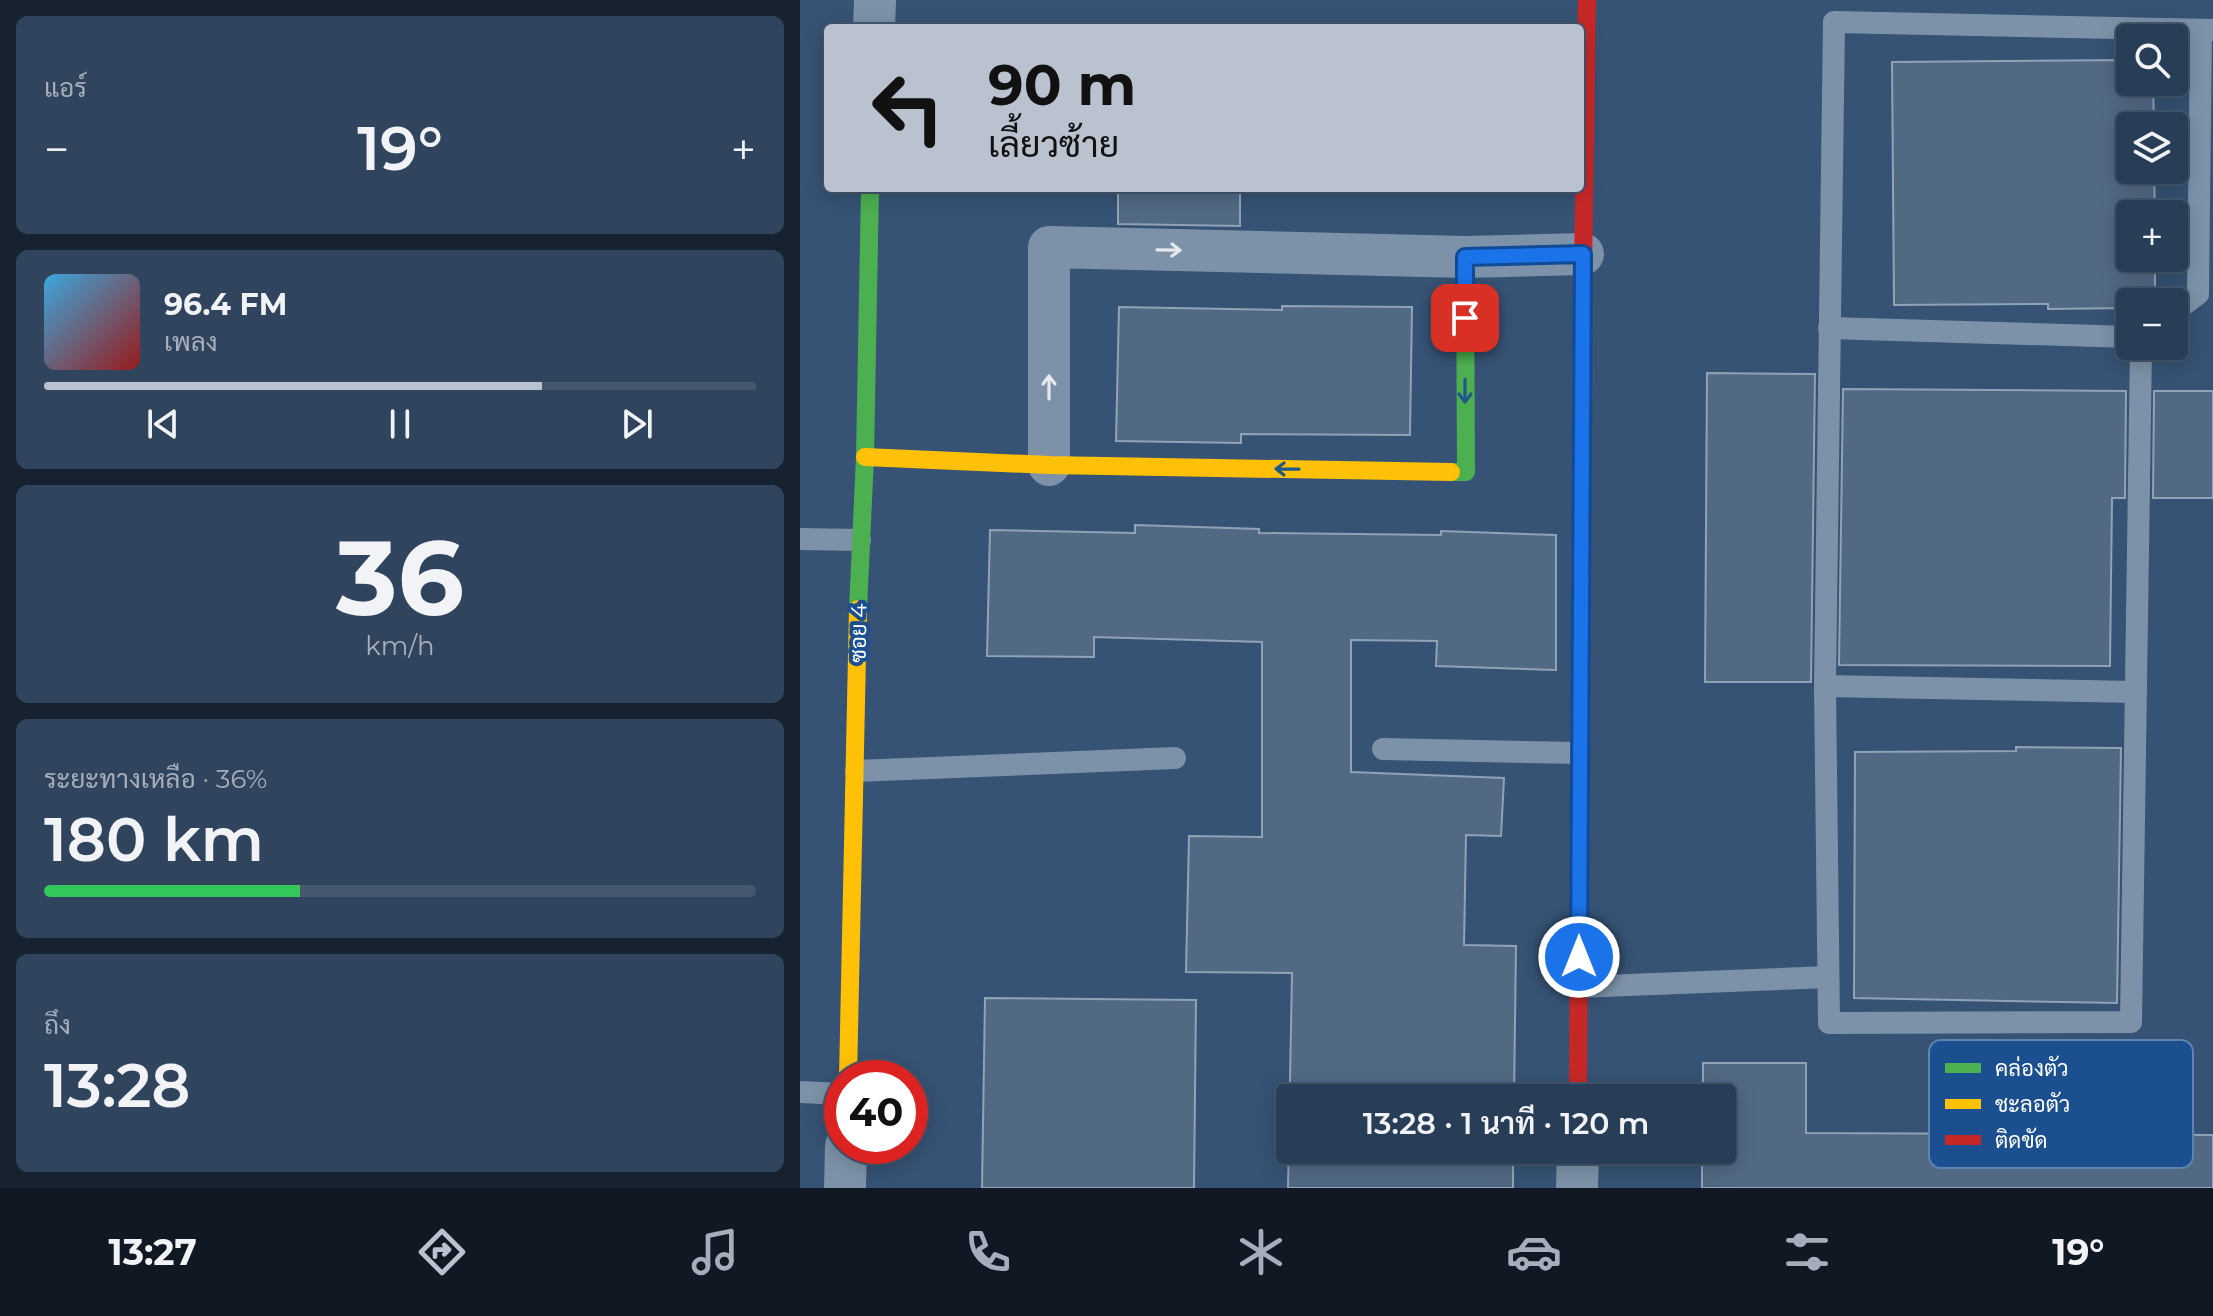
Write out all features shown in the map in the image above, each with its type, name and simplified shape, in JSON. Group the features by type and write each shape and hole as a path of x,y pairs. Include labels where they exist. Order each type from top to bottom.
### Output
{"street":[{"path":"874,24 875,0"},
{"path":"1584,190 1587,0"},
{"name":"ซอย 4","path":"848,1060 870,192"},
{"path":"1578,1084 1584,192"},
{"path":"1049,465 1049,247 1465,257 1583,254"},
{"path":"865,457 1049,465 1466,472 1465,257"},
{"path":"845,1188 846,1164"},
{"path":"1577,1188 1578,1164"}],"lane":[{"path":"2141,360 2131,1022 1829,1023 1825,686 1834,22 2207,30 2198,294 2188,302"},
{"path":"1829,328 2116,337"},
{"path":"800,539 860,540"},
{"path":"1825,686 2136,692"},
{"path":"1383,749 1579,753"},
{"path":"856,771 1175,758"},
{"path":"1578,987 1828,977"},
{"path":"800,1092 824,1093"}],"building":[{"path":"2116,60 2116,96 2153,96 2154,112 2116,112 2116,184 2154,184 2155,200 2116,200 2116,272 2155,272 2155,288 2116,288 2116,308 2048,309 2048,304 1894,305 1892,62"},
{"path":"1118,192 1240,192 1240,226 1118,224"},
{"path":"1282,306 1412,307 1410,435 1241,434 1241,443 1116,441 1119,307 1282,310"},
{"path":"1707,373 1815,374 1811,682 1705,682"},
{"path":"1843,389 2126,391 2125,498 2112,498 2110,666 1839,665"},
{"path":"2154,391 2213,391 2213,498 2153,498"},
{"path":"1135,525 1259,529 1259,533 1441,535 1441,531 1556,535 1556,670 1436,666 1437,641 1351,640 1351,772 1504,778 1501,836 1466,835 1464,945 1516,946 1514,1084 1290,1084 1292,973 1186,972 1189,836 1262,837 1262,642 1094,637 1094,657 987,656 990,530 1135,533"},
{"path":"2016,747 2121,748 2117,1003 1854,998 1855,752 2016,751"},
{"path":"985,998 1196,1000 1194,1188 982,1188"},
{"path":"1703,1063 1806,1063 1806,1133 1929,1134 1929,1168 2193,1168 2193,1135 2213,1135 2213,1188 1702,1188 1702,1164 1736,1164 1736,1084 1703,1084"},
{"path":"1288,1164 1513,1164 1513,1188 1288,1188"}],"traffic: fast":[{"path":"858,609 865,457 870,192"},
{"path":"1451,472 1466,472 1465,257"},
{"path":"1580,704 1582,340"}],"traffic: slow":[{"path":"865,457 1049,465 1451,472"},
{"path":"848,1060 858,609"}],"traffic: jam":[{"path":"1582,340 1587,0"},
{"path":"1578,1084 1580,704"}],"route":[{"path":"1465,318 1465,257 1583,254 1579,957"}]}
